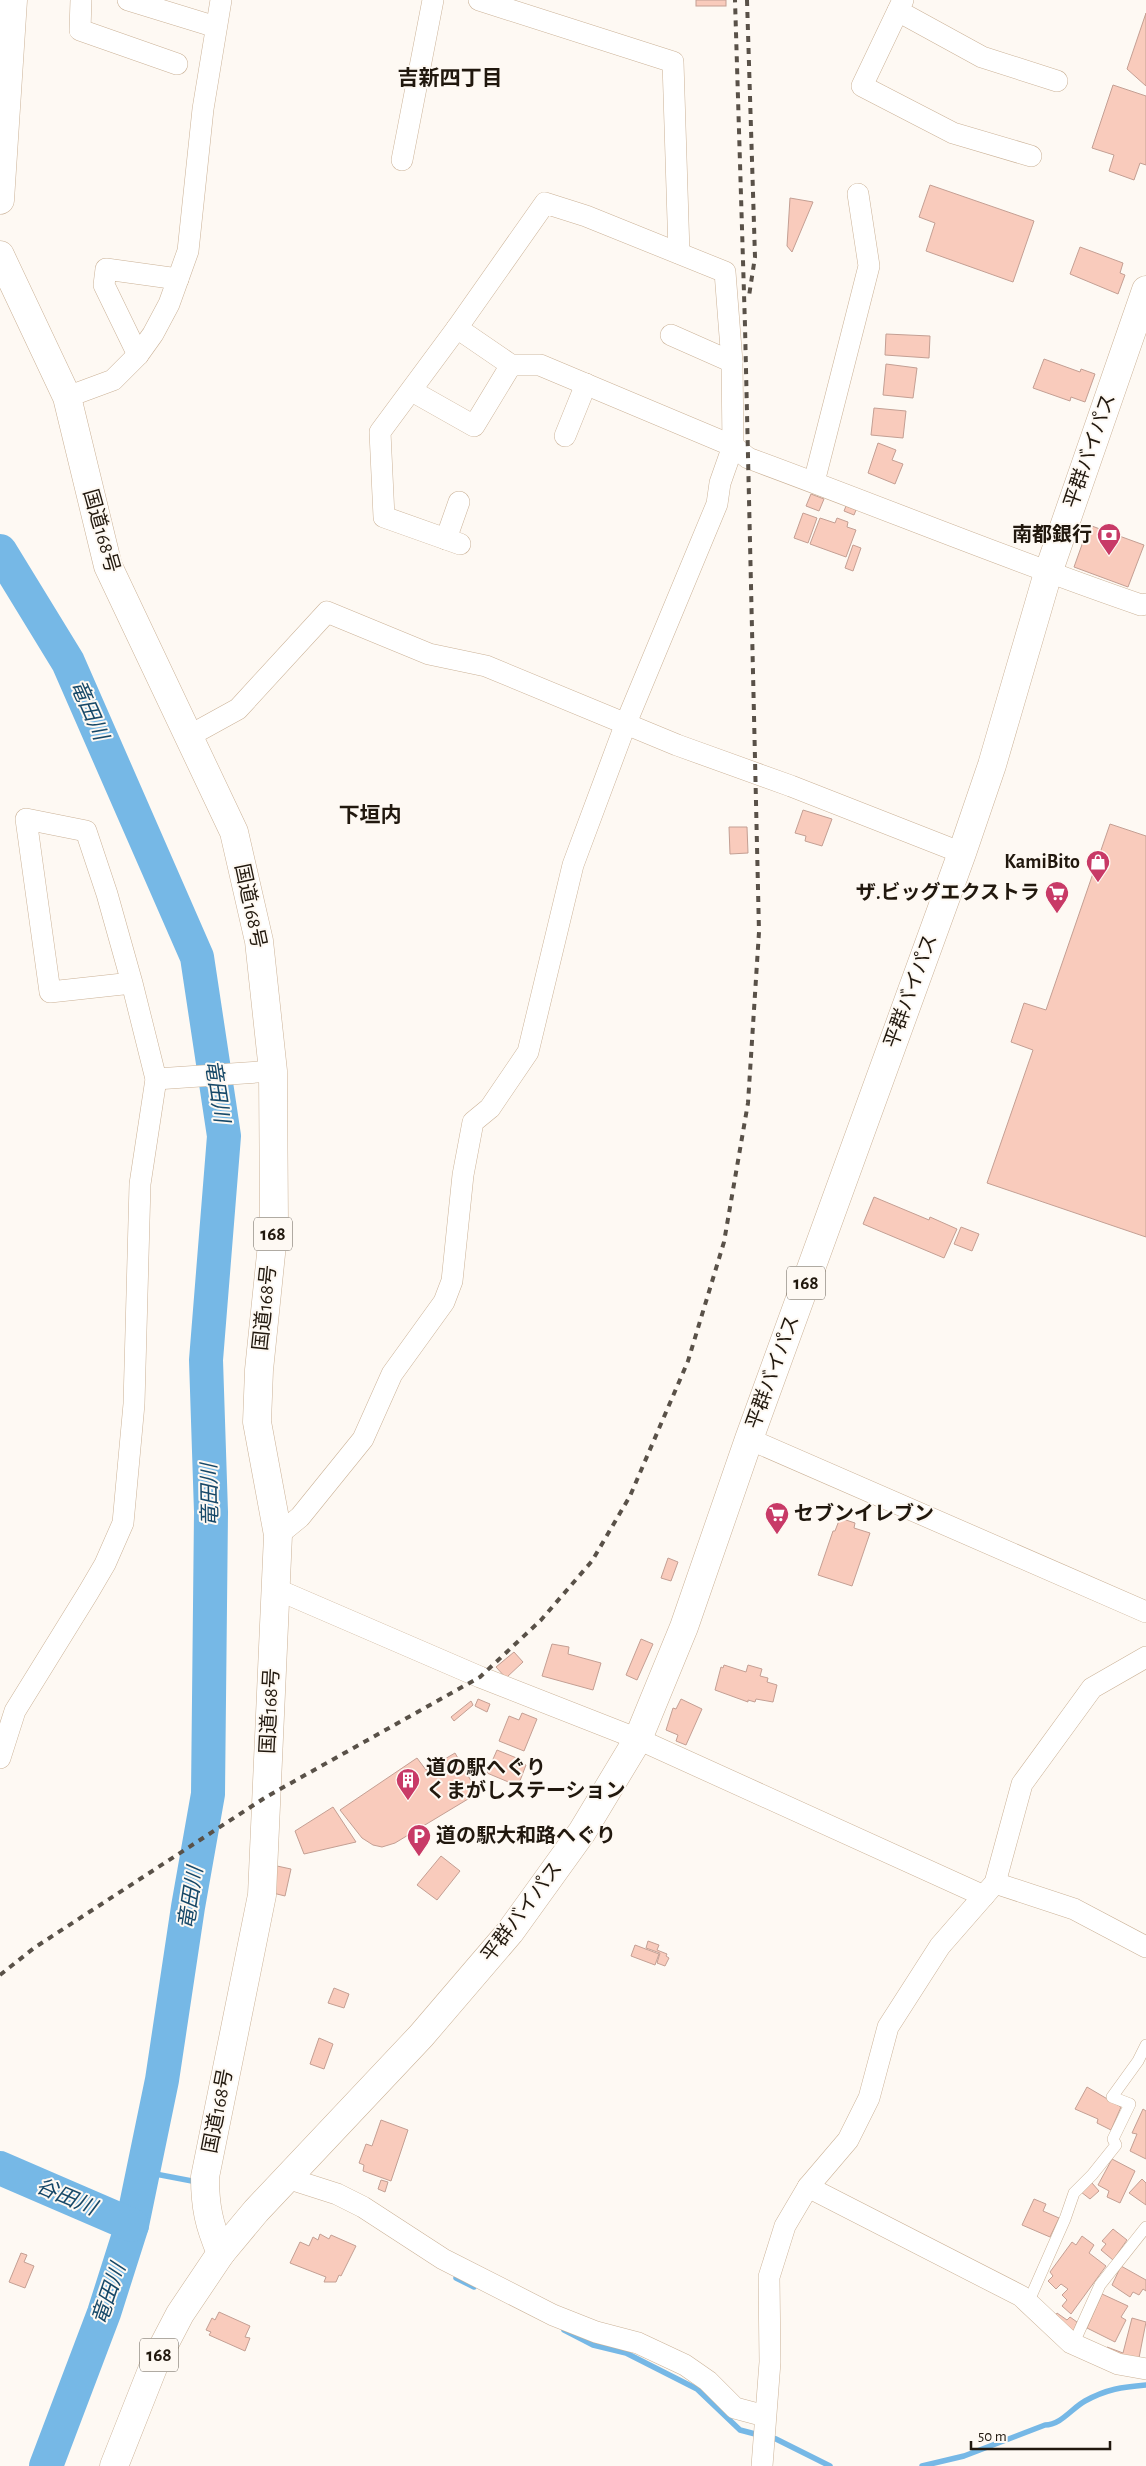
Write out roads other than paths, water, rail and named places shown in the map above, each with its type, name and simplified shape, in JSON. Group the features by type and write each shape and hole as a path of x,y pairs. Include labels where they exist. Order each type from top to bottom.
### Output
{"highway":[{"path":"0,200 13,0"},
{"name":"国道168号","path":"0,255 67,397 108,566 234,832 259,941 273,1071 274,1225 257,1422 278,1535 262,1895 204,2177 205,2206 209,2225 221,2253"},
{"name":"平群バイパス","path":"221,2253 287,2178 421,2036 510,1932 582,1832 638,1739 684,1627 749,1439 962,853 992,765 1048,573 1146,290"},
{"name":"168","path":"114,2466 156,2360 180,2314 221,2253"}],"street":[{"path":"81,0 80,30 177,64"},
{"path":"128,0 216,27"},
{"path":"67,397 113,380 138,355 153,334 178,279 188,251 203,109 221,0"},
{"path":"402,160 433,0"},
{"path":"479,0 673,62 679,252"},
{"path":"1031,156 953,133 862,86 900,5 982,57 1057,81"},
{"path":"814,482 869,266 858,194"},
{"path":"278,1535 300,1517 363,1439 392,1374 444,1302 452,1281 463,1175 473,1122 490,1108 528,1052 573,865 626,723 718,504 720,483 733,446 732,362 725,272 679,252 545,203 412,391 380,432 384,517 453,541 459,502"},
{"path":"138,355 104,285 106,269 178,279"},
{"path":"457,328 511,364 540,366 733,446 748,458 1048,573 1141,604 1146,604"},
{"path":"671,335 732,362"},
{"path":"412,391 474,426 511,364"},
{"path":"565,436 586,384"},
{"path":"189,736 238,709 327,612 429,654 486,666 677,745 791,786 962,853"},
{"path":"0,1758 14,1711 105,1564 123,1523 134,1404 140,1184 156,1079 132,983 107,894 86,831 26,820 50,992 132,983"},
{"path":"156,1079 238,1075 273,1071"},
{"path":"749,1439 1146,1612"},
{"path":"276,1589 453,1666 638,1739 990,1889 1074,1909 1146,1947"},
{"path":"763,2456 770,2362 769,2277 785,2226 808,2187 848,2140 869,2098 888,2027 940,1946 990,1889 1022,1784 1092,1688 1146,1657"},
{"path":"287,2178 337,2194 363,2207 443,2259 553,2315 596,2332 638,2342 685,2365 708,2381 735,2408 765,2420"},
{"path":"808,2187 1021,2296 1071,2343 1118,2364 1146,2369"}],"lane":[{"path":"1028,2303 1065,2219 1074,2193 1092,2176 1116,2145 1113,2139 1130,2104 1112,2098 1138,2061 1146,2046"},
{"path":"1071,2343 1077,2336 1100,2285 1146,2227"}],"waterway":[{"name":"竜田川","path":"0,551 68,662 197,957 224,1136 206,1360 211,1512 208,1794 188,1907 162,2080 132,2225 104,2313 46,2466"},
{"name":"谷田川","path":"0,2168 132,2225"},
{"path":"145,2172 192,2181"},
{"path":"456,2278 474,2287"},
{"path":"564,2330 593,2345 626,2353 697,2389 740,2430 759,2435"},
{"path":"922,2466 964,2456 1056,2422 1085,2401 1108,2391 1146,2385"},
{"path":"768,2437 776,2439 830,2466"}],"railway":[{"path":"0,1975 34,1948 266,1797 480,1677 541,1620 592,1561 630,1496 688,1361 724,1242 748,1103 759,932 745,326 735,0"},
{"path":"747,0 755,257 749,296"}],"place":[{"name":"南都銀行","path":"1109,556"},
{"name":"KamiBito","path":"1098,883"},
{"name":"ザ.ビッグエクストラ","path":"1057,914"},
{"name":"セブンイレブン","path":"777,1535"},
{"name":"道の駅へぐり くまがしステーション","path":"408,1801"},
{"name":"道の駅大和路へぐり","path":"419,1857"}],"district":[{"name":"吉新四丁目","path":"450,78"},
{"name":"下垣内","path":"370,815"}]}
